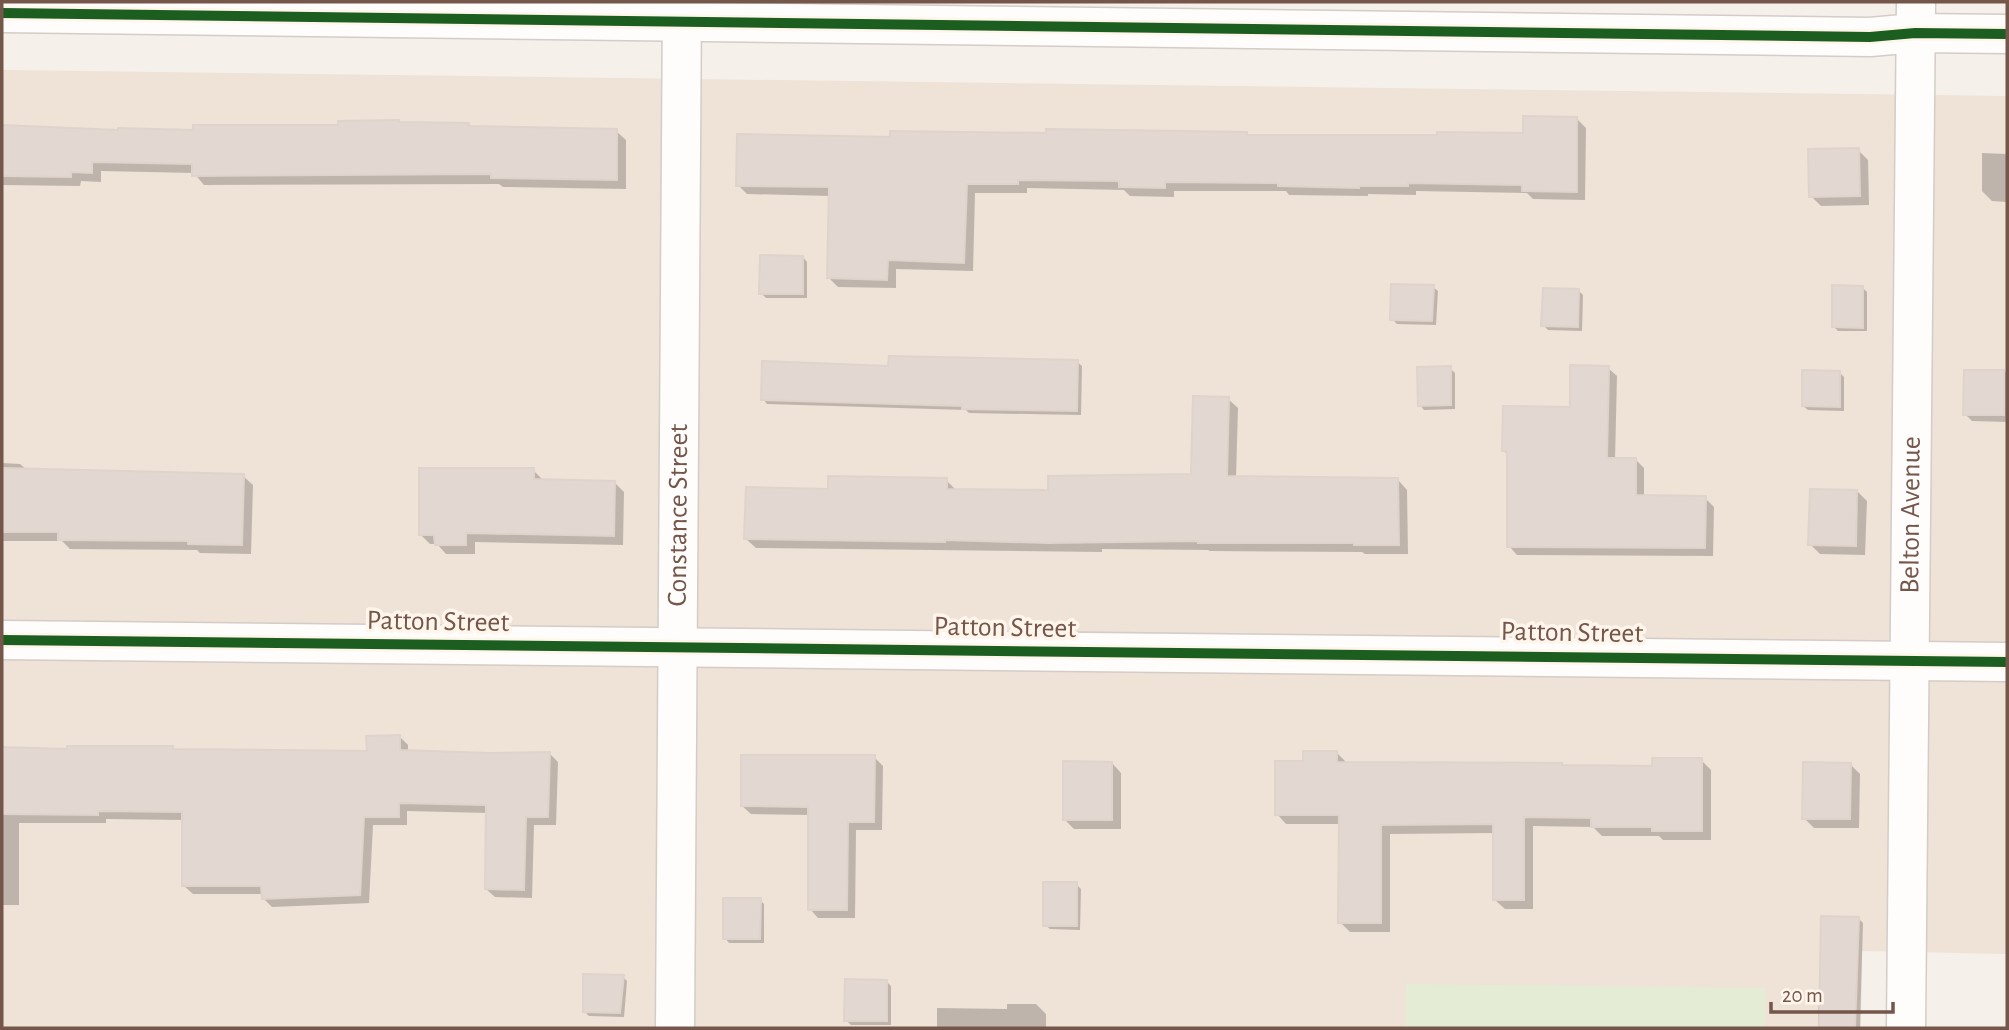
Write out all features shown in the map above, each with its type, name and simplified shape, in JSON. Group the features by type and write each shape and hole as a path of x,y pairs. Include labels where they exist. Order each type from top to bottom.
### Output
{"street":[{"path":"2,13 682,11 1870,37 1915,17 2007,34"},
{"name":"Constance Street","path":"674,1028 682,11"},
{"name":"Belton Avenue","path":"1906,1028 1915,17"},
{"name":"Patton Street","path":"2,640 2007,662"}],"shaded area":[{"path":"2,70 2007,96 2007,954 1862,951 1861,1028 2,1028"}],"green space":[{"path":"1406,984 1765,988 1765,1028 1405,1028"}],"building":[{"path":"1523,116 1577,117 1577,192 1522,191 1522,185 1408,183 1408,186 1359,188 1278,186 1278,183 1165,182 1165,188 1119,187 1119,181 1018,180 1018,184 967,184 964,263 888,260 887,280 827,278 829,187 736,186 737,134 890,137 890,131 1046,133 1046,129 1247,132 1247,135 1437,135 1437,132 1523,133"},
{"path":"338,121 469,123 468,126 617,129 617,180 491,178 491,174 192,176 192,164 92,162 92,173 71,172 71,177 2,176 2,125 193,130 193,125 338,125"},
{"path":"1859,148 1860,196 1809,197 1808,149"},
{"path":"760,255 803,256 803,294 759,294"},
{"path":"1391,284 1434,285 1432,321 1390,320"},
{"path":"1832,285 1863,286 1863,328 1832,327"},
{"path":"1543,288 1579,289 1578,327 1541,326"},
{"path":"889,356 1078,360 1077,411 761,400 762,361 888,366"},
{"path":"1570,365 1609,366 1607,458 1636,458 1636,495 1706,496 1705,548 1507,547 1507,451 1502,451 1503,406 1570,407"},
{"path":"1451,366 1451,405 1418,406 1417,367"},
{"path":"1802,370 1840,371 1840,407 1802,406"},
{"path":"1964,370 2004,370 2004,415 1963,415"},
{"path":"1193,396 1229,397 1227,476 1398,478 1399,545 1198,541 1048,543 744,539 746,487 828,489 828,476 947,478 947,489 1048,490 1048,476 1191,474"},
{"path":"2,468 244,474 242,545 188,544 188,541 58,540 58,532 2,532"},
{"path":"419,468 534,468 534,479 615,481 614,536 466,533 466,545 435,545 434,535 419,535"},
{"path":"1810,489 1857,490 1856,546 1808,545"},
{"path":"400,735 400,750 550,752 548,817 526,817 524,890 485,889 486,805 399,803 399,817 364,817 360,895 262,899 261,886 182,886 182,812 2,814 2,747 67,749 67,746 173,746 173,749 367,751 366,736"},
{"path":"1303,751 1337,751 1337,762 1652,766 1652,758 1702,758 1702,831 1652,831 1652,827 1591,827 1591,818 1524,817 1524,900 1493,900 1493,824 1381,825 1381,923 1338,923 1339,815 1275,815 1275,761 1303,761"},
{"path":"741,755 875,755 874,822 848,822 847,910 808,910 808,807 741,806"},
{"path":"1063,761 1112,762 1112,820 1063,820"},
{"path":"1803,762 1851,763 1850,819 1802,819"},
{"path":"1043,882 1077,882 1077,926 1043,926"},
{"path":"723,898 761,898 760,939 723,939"},
{"path":"1821,916 1859,917 1855,1028 1819,1028"},
{"path":"583,974 624,975 620,1013 583,1012"},
{"path":"845,979 887,980 887,1021 844,1021"}],"cycle path":[{"path":"2,13 1870,37 1915,33 2007,34"},
{"path":"2,640 2007,662"}]}
